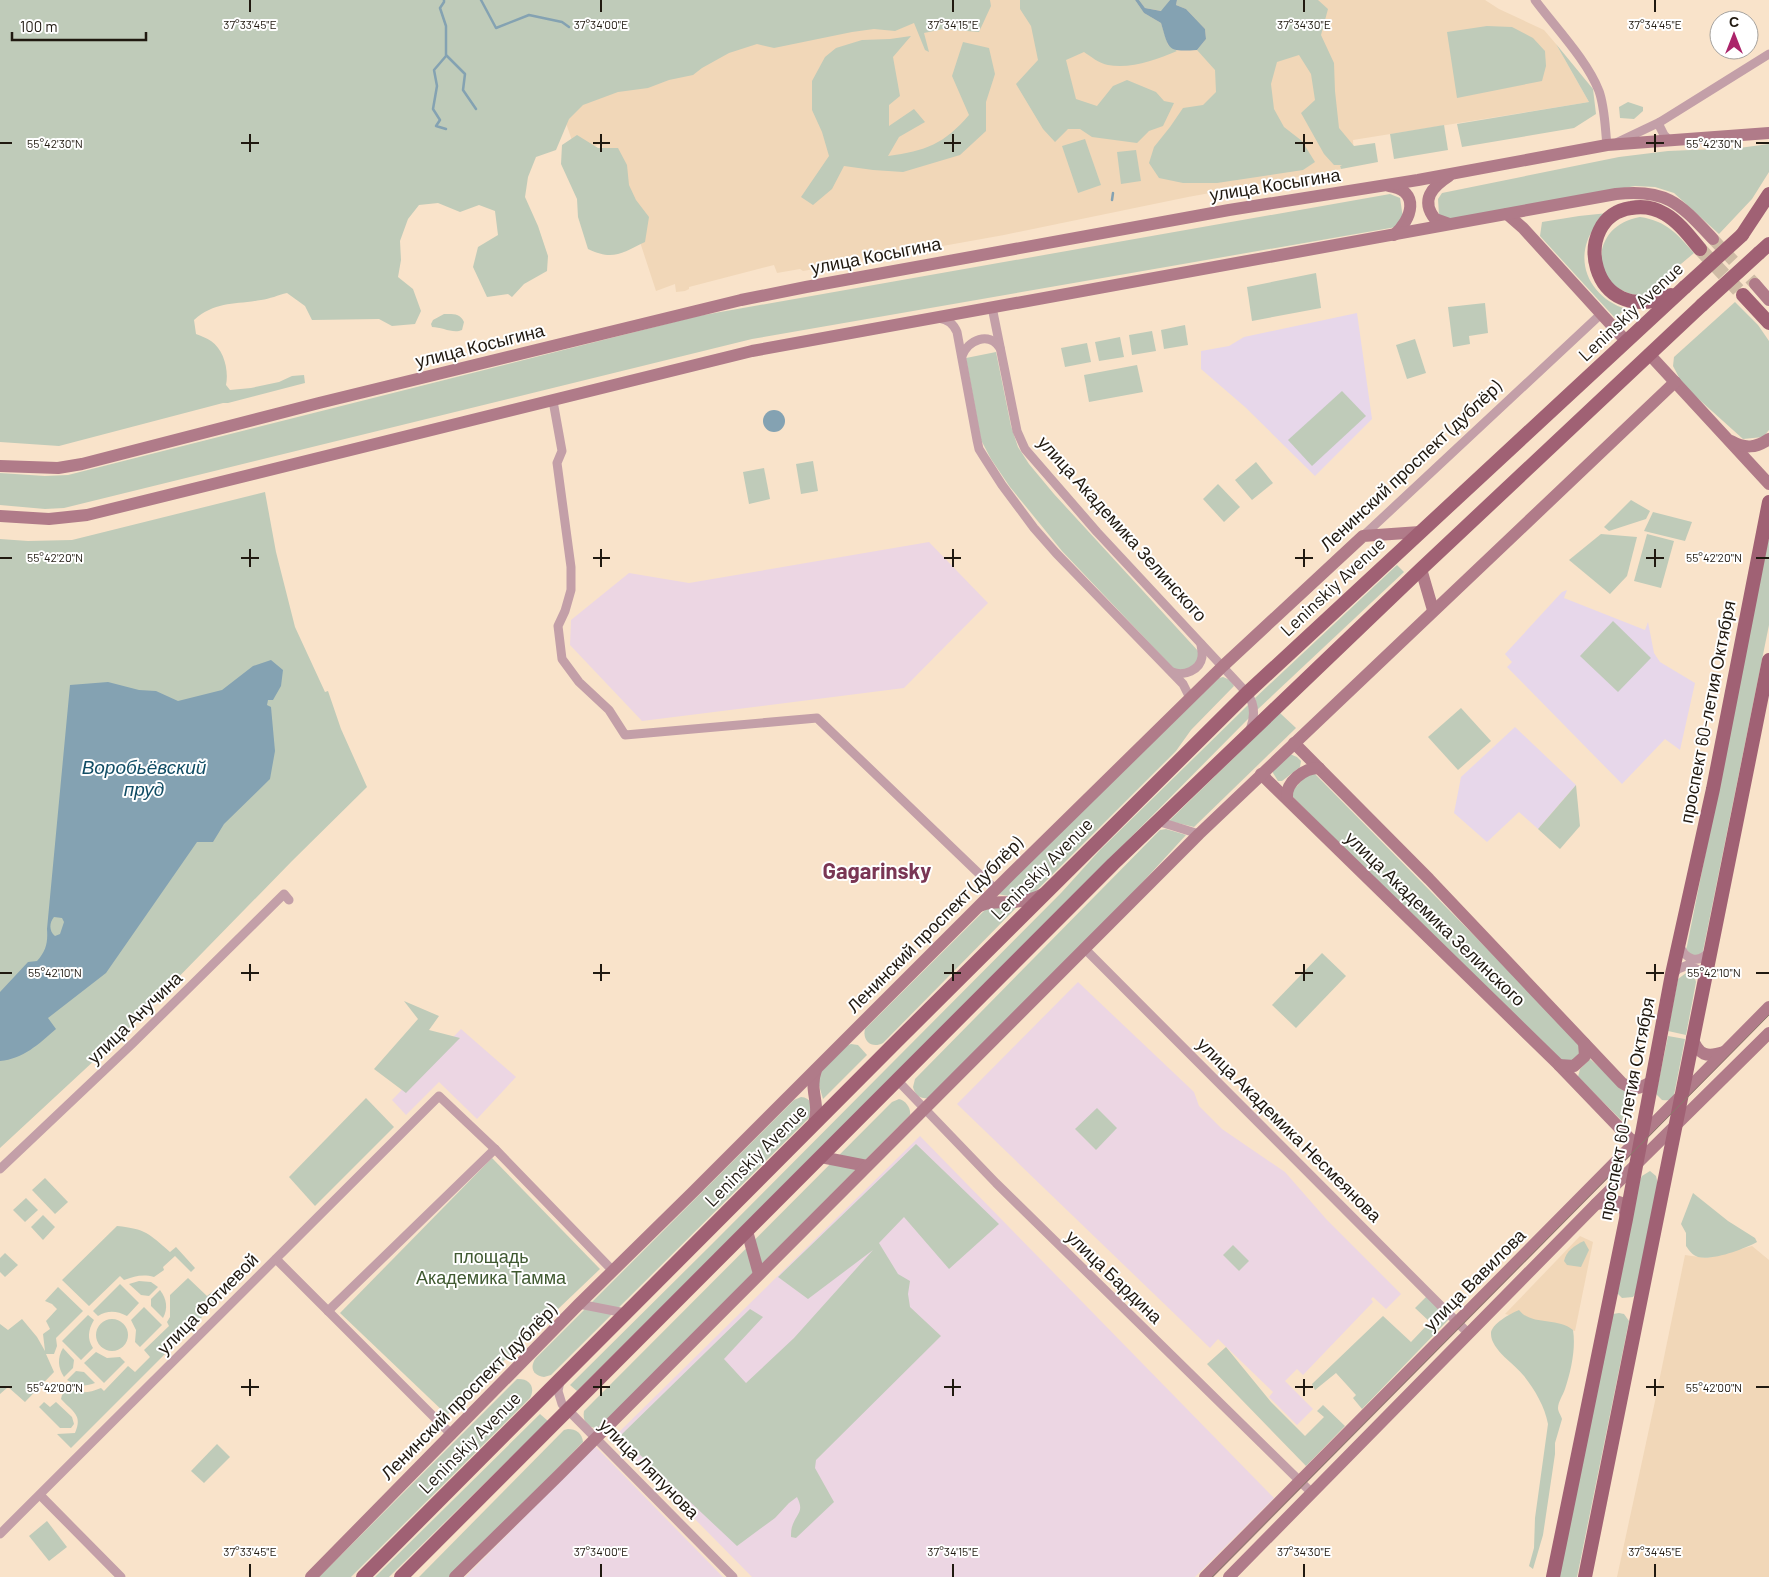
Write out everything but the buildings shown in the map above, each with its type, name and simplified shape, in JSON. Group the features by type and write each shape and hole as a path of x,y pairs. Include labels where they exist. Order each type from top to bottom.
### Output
{"main road":[{"name":"улица Косыгина","path":"0,466 58,468 82,464 319,403 741,300 956,259 1220,212 1451,174 1611,144 1769,133"},
{"path":"1451,174 1432,190 1428,198 1428,206 1434,219 1442,223 1452,224"},
{"path":"1386,185 1403,190 1411,204 1408,218 1402,228 1394,235"},
{"path":"0,516 50,519 81,516 752,351 1587,200 1638,192 1665,197 1681,206 1713,239"},
{"path":"1742,235 1769,194"},
{"path":"1587,200 1618,197 1648,201 1660,207 1700,249"},
{"path":"1674,220 1666,214 1651,208 1625,209 1616,213 1598,236 1594,253 1595,263 1602,281 1610,289 1620,297 1640,303 1655,301 1677,293 1685,287"},
{"name":"Leninskiy Avenue","path":"363,1577 625,1312 1247,693 1626,341 1769,211"},
{"path":"1507,214 1523,228 1626,341"},
{"path":"401,1577 1157,821 1420,569 1649,354 1766,248"},
{"path":"1755,284 1769,300"},
{"path":"1743,295 1769,323"},
{"path":"1649,354 1769,484"},
{"path":"456,1577 1199,834 1675,382"},
{"path":"1727,438 1735,443 1751,447 1769,439"},
{"name":"проспект 60-летия Октября","path":"1553,1577 1626,1219 1638,1138 1652,1082 1672,974 1713,788 1768,506"},
{"path":"1362,536 1420,532"},
{"name":"Ленинский проспект (дублёр)","path":"311,1577 579,1304 995,889 1222,666 1362,536"},
{"path":"1420,569 1433,610"},
{"path":"1585,1577 1769,660"},
{"name":"улица Академика Зелинского","path":"1294,743 1429,879 1622,1083 1630,1088 1640,1088 1652,1082"},
{"path":"1287,797 1286,791 1289,785 1311,768 1319,768"},
{"name":"улица Академика Зелинского","path":"1261,774 1287,797 1573,1079 1638,1138"},
{"path":"977,908 990,903 1030,900 1045,893"},
{"name":"улица Вавилова","path":"1205,1577 1769,1007"},
{"name":"улица Вавилова","path":"1229,1577 1596,1204 1769,1033"},
{"path":"1692,1038 1699,1051 1705,1054 1716,1055 1724,1052"},
{"path":"1559,1065 1574,1066 1585,1056 1584,1043"},
{"path":"1573,1079 1575,1068 1579,1064 1589,1056 1596,1056"},
{"path":"813,1125 817,1113 812,1082 817,1067"},
{"path":"821,1157 867,1166"},
{"path":"1596,1204 1612,1200 1619,1202 1624,1206 1626,1219"},
{"path":"747,1231 759,1274"}],"street":[{"path":"1535,0 1587,69 1599,91 1611,144 1660,122 1769,54"},
{"path":"1660,122 1661,131 1670,141"},
{"name":"улица Академика Зелинского","path":"992,307 1017,431 1025,449 1097,532 1251,698 1254,715 1253,724 1248,733"},
{"name":"Ленинский проспект (дублёр)","path":"1362,536 1601,314"},
{"path":"938,318 949,321 954,325 957,332 979,449 1002,485 1034,528 1056,553 1172,672 1186,688 1190,698"},
{"path":"962,356 968,344 979,340 990,340 998,344 1000,348"},
{"path":"553,401 562,451 556,463 571,567 571,590 566,612 558,626 562,659 579,682 609,710 625,735 817,718 995,889"},
{"name":"улица Академика Зелинского","path":"1172,672 1183,675 1194,670 1202,658 1201,644"},
{"path":"1157,821 1199,834"},
{"name":"улица Анучина","path":"0,1169 132,1044 284,894 289,900"},
{"path":"1679,944 1682,952 1690,958 1701,958 1710,951"},
{"name":"улица Академика Несмеянова","path":"1085,949 1468,1334"},
{"path":"1672,974 1678,969 1688,966 1699,970 1704,981"},
{"name":"улица Бардина","path":"898,1081 996,1183 1312,1493"},
{"name":"улица Фотиевой","path":"0,1534 439,1096 495,1149"},
{"path":"328,1311 495,1149 613,1271"},
{"path":"276,1259 452,1435"},
{"path":"579,1304 625,1312"},
{"name":"улица Ляпунова","path":"562,1377 558,1384 559,1398 562,1404 733,1577"},
{"path":"40,1495 121,1577"}],"shaded area":[{"path":"950,0 1485,0 1499,9 1544,30 1556,44 1589,102 1353,140 1354,156 1340,166 1341,169 1188,197 1004,235 803,271 800,269 777,273 774,265 689,287 685,291 676,292 675,284 656,291 640,242 622,209 602,144 576,152 559,103 759,38"},
{"path":"1357,313 1372,419 1315,476 1245,407 1201,369 1201,351 1229,346 1244,337"},
{"path":"929,542 988,603 904,688 642,721 570,645 571,620 629,573 689,583"},
{"path":"1567,590 1564,598 1645,630 1648,622 1654,653 1660,662 1695,683 1680,750 1665,739 1622,784 1507,667 1512,662 1505,654 1562,592"},
{"path":"1515,727 1576,785 1538,829 1519,812 1487,842 1454,813 1461,777"},
{"path":"1078,982 1194,1092 1199,1106 1222,1129 1285,1172 1327,1220 1401,1294 1386,1309 1373,1297 1371,1299 1373,1302 1303,1375 1297,1369 1285,1381 1313,1409 1297,1425 1269,1397 1273,1392 1218,1339 1210,1348 957,1104"},
{"path":"461,1029 516,1077 477,1119 439,1082 406,1115 392,1100"},
{"path":"920,1136 1274,1498 1195,1577 752,1577 614,1437"},
{"path":"1580,1236 1593,1242 1575,1331 1505,1314"},
{"path":"1752,1246 1769,1260 1769,1577 1617,1577 1685,1255 1707,1258"},
{"path":"595,1446 723,1577 465,1577"}],"green space":[{"path":"0,0 990,0 991,6 979,32 943,29 924,33 929,52 925,50 914,23 895,31 874,29 852,32 774,48 757,44 729,53 693,75 669,80 648,88 618,92 583,105 569,119 556,150 536,157 528,177 525,197 538,226 548,256 547,271 524,284 512,297 508,294 487,297 473,267 478,247 498,235 495,211 479,205 460,212 438,203 419,205 408,219 400,241 401,260 398,277 413,289 421,311 415,324 392,326 379,319 312,320 305,306 287,293 218,307 194,320 196,334 216,345 226,367 226,385 230,390 279,382 292,376 304,375 305,383 59,446 0,442"},
{"path":"1020,0 1135,0 1144,13 1161,23 1168,45 1177,51 1152,60 1126,66 1105,64 1084,52 1066,60 1076,99 1097,106 1113,86 1127,80 1156,92 1164,101 1174,103 1163,126 1149,131 1137,143 1092,137 1080,129 1068,129 1055,142 1043,129 1016,84 1038,60 1031,26 1020,9"},
{"path":"1139,0 1170,0 1162,11 1145,8"},
{"path":"1177,0 1318,0 1328,9 1321,35 1334,63 1339,128 1354,146 1375,143 1378,162 1341,169 1340,166 1342,165 1334,165 1324,154 1301,113 1315,100 1311,74 1299,55 1277,62 1271,84 1274,109 1284,127 1302,141 1315,162 1303,170 1217,183 1183,183 1159,178 1149,163 1154,147 1183,108 1203,105 1216,92 1215,70 1197,50 1206,39 1205,29 1186,9 1176,5"},
{"path":"1487,26 1512,27 1533,38 1545,51 1546,66 1542,81 1457,98 1447,32"},
{"path":"911,36 893,57 900,96 889,105 889,126 914,109 925,122 899,137 888,156 913,152 933,144 951,133 969,115 952,76 963,42 989,48 995,74 986,102 986,131 960,155 903,172 844,166 832,189 813,205 801,197 829,156 822,132 812,110 812,81 825,57 836,48 862,40"},
{"path":"1556,44 1593,89 1596,114 1574,128 1462,147 1457,124 1589,102"},
{"path":"1628,102 1643,107 1643,111 1634,119 1620,118 1619,107"},
{"path":"1444,125 1448,150 1394,159 1390,134"},
{"path":"577,135 598,148 618,148 627,165 629,185 636,200 649,217 645,242 611,255 604,255 588,249 578,217 577,199 561,164 562,145"},
{"path":"1085,139 1101,185 1078,193 1062,146"},
{"path":"1769,144 1769,172 1752,199 1719,234 1674,193 1655,187 1635,186 1445,220 1439,215 1438,199 1442,193 1619,157 1668,151 1739,148"},
{"path":"1136,150 1141,181 1121,184 1117,152"},
{"path":"1390,194 1400,198 1403,218 1396,227 752,339 64,508 45,509 0,505 0,473 45,476 68,475 698,316"},
{"path":"1608,213 1588,238 1585,264 1587,274 1598,292 1606,299 1626,309 1615,318 1540,236 1542,222"},
{"path":"1640,217 1671,229 1694,253 1643,296 1625,292 1612,283 1604,272 1601,258 1603,245 1611,233 1623,223"},
{"path":"1316,273 1321,308 1252,321 1247,287"},
{"path":"1735,302 1758,325 1769,341 1769,430 1763,437 1743,439 1683,385 1673,366 1674,357"},
{"path":"1485,303 1488,333 1469,336 1470,344 1453,347 1448,307"},
{"path":"444,314 460,317 464,322 462,330 455,331 432,327 433,320"},
{"path":"1185,325 1188,345 1164,349 1161,330"},
{"path":"1152,331 1156,351 1132,355 1129,335"},
{"path":"1120,337 1124,357 1099,361 1095,342"},
{"path":"1415,339 1426,373 1407,379 1396,345"},
{"path":"1087,343 1091,362 1065,367 1061,348"},
{"path":"996,352 1011,426 1018,447 1029,464 1054,494 1199,652 1199,659 1190,668 1177,672 1062,551 1010,487 991,459 981,440 966,358"},
{"path":"1137,365 1143,392 1089,402 1084,375"},
{"path":"1342,391 1366,416 1312,466 1288,440"},
{"path":"813,461 818,491 801,494 796,464"},
{"path":"1256,462 1273,483 1252,500 1235,480"},
{"path":"764,468 770,499 749,504 743,472"},
{"path":"1218,484 1240,507 1224,522 1203,499"},
{"path":"265,492 276,552 295,627 325,692 328,691 341,729 367,787 124,1033 0,1148 0,539 28,541 72,540"},
{"path":"1631,500 1650,511 1646,519 1609,531 1604,527"},
{"path":"1653,512 1692,522 1685,541 1644,531"},
{"path":"1601,534 1637,537 1627,576 1610,594 1569,560"},
{"path":"1647,534 1674,541 1661,588 1634,581"},
{"path":"1769,536 1769,625 1703,951 1702,954 1693,957 1686,949"},
{"path":"1397,565 1404,572 1257,710 1255,698"},
{"path":"1613,621 1651,658 1618,692 1580,656"},
{"path":"1223,677 1230,680 1234,686 1191,730 1176,751 1032,895 1015,897 997,894 1219,678"},
{"path":"1249,704 1250,717 1024,945 577,1391 570,1385 1061,893 1100,850"},
{"path":"1461,708 1491,741 1458,770 1428,737"},
{"path":"1280,713 1296,728 1194,827 1169,821"},
{"path":"1290,754 1301,761 1300,767 1282,781 1278,781 1273,771"},
{"path":"1309,772 1315,774 1582,1045 1583,1053 1571,1065 1560,1063 1290,794"},
{"path":"1576,785 1580,826 1560,849 1538,829"},
{"path":"1166,829 1186,835 1117,910 928,1098 920,1097 913,1087 915,1079 1160,830"},
{"path":"990,905 1018,906 883,1043 875,1045 869,1043 865,1037 865,1029"},
{"path":"1322,953 1346,976 1296,1028 1272,1005"},
{"path":"1686,973 1694,975 1696,982 1686,1035 1668,1031 1678,979"},
{"path":"404,1001 439,1016 429,1030 460,1038 406,1093 374,1069 418,1019"},
{"path":"1668,1036 1685,1039 1674,1095 1668,1100 1662,1100 1656,1094"},
{"path":"851,1044 858,1045 867,1055 823,1099 816,1075 846,1046"},
{"path":"1590,1059 1628,1093 1622,1121 1578,1077 1580,1069"},
{"path":"801,1097 810,1102 813,1114 551,1375 544,1377 537,1375 533,1370 536,1358 794,1100"},
{"path":"366,1098 394,1127 315,1206 289,1177"},
{"path":"899,1099 907,1105 910,1115 600,1427 596,1428 587,1424 584,1419 584,1411 892,1102"},
{"path":"1097,1108 1117,1128 1096,1150 1075,1129"},
{"path":"916,1144 999,1224 949,1269 904,1217 879,1243 898,1274 910,1281 908,1294 910,1307 941,1336 816,1460 815,1468 834,1502 796,1538 791,1537 791,1534 792,1526 800,1509 797,1497 775,1518 737,1546 620,1436 750,1309 763,1317 724,1359 746,1383 794,1338 873,1250 808,1299 778,1277"},
{"name":"площадь Академика Тамма","path":"492,1158 600,1269 447,1415 340,1313"},
{"path":"1650,1171 1656,1176 1658,1184 1636,1293 1633,1297 1622,1298 1617,1293 1638,1184 1642,1176"},
{"path":"45,1178 68,1202 55,1214 32,1190"},
{"path":"1693,1193 1728,1221 1755,1238 1757,1242 1719,1256 1704,1258 1694,1255 1686,1246 1686,1233 1681,1224"},
{"path":"26,1198 38,1210 25,1222 13,1210"},
{"path":"43,1215 55,1227 43,1240 31,1227"},
{"path":"117,1226 146,1233 170,1252 176,1247 195,1268 191,1272 175,1256 163,1267 164,1270 154,1277 139,1276 124,1280 120,1276 89,1306 62,1280"},
{"path":"1584,1241 1589,1250 1581,1267 1567,1265 1564,1261 1569,1251"},
{"path":"1233,1245 1249,1261 1239,1271 1223,1255"},
{"path":"5,1253 18,1265 5,1277 0,1272 0,1258"},
{"path":"188,1278 207,1296 216,1289 223,1296 71,1448 57,1434 75,1433 78,1422 76,1414 61,1399 62,1395 69,1389 85,1392 101,1388 104,1391 128,1366 135,1372 150,1357 144,1350 169,1326 167,1322 170,1317 170,1295"},
{"path":"139,1281 151,1282 158,1287 149,1296 141,1295 129,1284"},
{"path":"120,1284 139,1303 127,1316 112,1312 98,1316 93,1311"},
{"path":"58,1287 83,1311 56,1338 57,1346 54,1354 46,1354 54,1372 25,1402 8,1387 0,1394 0,1324 8,1330 22,1319 37,1337 45,1351 43,1334 50,1329 46,1321 57,1309 45,1301"},
{"path":"160,1290 166,1304 163,1318 151,1306 151,1299"},
{"path":"1427,1296 1450,1318 1362,1409 1353,1398 1356,1395 1336,1373 1315,1390 1312,1384 1383,1316 1411,1342 1430,1322 1415,1308"},
{"path":"144,1307 162,1325 140,1347 135,1342 136,1330 131,1320"},
{"path":"1519,1310 1530,1318 1567,1326 1573,1330 1574,1337 1571,1367 1558,1406 1562,1419 1555,1443 1543,1535 1533,1569 1529,1566 1534,1548 1535,1518 1548,1424 1547,1418 1532,1387 1495,1346 1491,1334 1497,1323"},
{"path":"1613,1314 1624,1314 1629,1321 1577,1577 1558,1577"},
{"path":"88,1315 94,1320 89,1334 93,1348 81,1360 62,1341"},
{"path":"112,1319 118,1320 123,1324 127,1329 127,1341 123,1346 118,1350 112,1351 106,1350 101,1346 97,1341 96,1335 97,1329 101,1324 106,1320"},
{"path":"1226,1347 1271,1402 1305,1436 1324,1417 1317,1411 1323,1405 1345,1426 1306,1466 1207,1364"},
{"path":"63,1348 74,1360 73,1368 64,1377 59,1363"},
{"path":"96,1352 107,1358 120,1357 125,1362 104,1383 84,1363"},
{"path":"76,1371 84,1372 95,1383 80,1385 73,1384 67,1380"},
{"path":"517,1379 525,1380 530,1384 532,1394 530,1398 351,1577 319,1577"},
{"path":"44,1402 50,1407 56,1402 72,1417 74,1424 71,1428 60,1428 39,1407"},
{"path":"540,1414 548,1421 389,1577 375,1577"},
{"path":"568,1429 578,1432 583,1442 453,1577 419,1577 564,1430"},
{"path":"217,1444 230,1457 204,1483 191,1471"},
{"path":"47,1521 67,1547 49,1561 29,1536"}],"water":[{"path":"1135,0 1139,0 1145,8 1161,11 1170,0 1177,0 1176,5 1186,9 1205,29 1206,39 1197,50 1180,50 1171,47 1168,44 1161,23 1144,13"},
{"path":"774,410 782,413 785,421 782,429 774,432 766,429 763,421 766,413"},
{"name":"Воробьёвский пруд","path":"271,660 283,670 281,686 273,700 268,700 267,705 271,707 275,751 270,779 224,824 213,842 197,842 106,973 48,1018 56,1029 23,1054 0,1061 0,992 28,962 37,961 47,943 70,685 108,682 139,690 156,691 178,701 222,690 253,666","holes":["54,917 62,918 64,922 60,934 55,936 50,927 51,922"]}],"waterway":[{"path":"444,0 440,8 446,26 446,55 465,74 463,90 476,109"},
{"path":"481,0 496,28 529,15 562,22 569,27"},
{"path":"446,56 434,70 437,86 433,109 440,120 436,126 446,129"},
{"path":"1112,200 1113,193"}],"tunnel":[{"path":"1713,239 1755,284"},
{"path":"1700,249 1743,295"}],"tram line":[{"path":"1212,1577 1769,1015"}],"district":[{"name":"Gagarinsky","path":"877,871"}]}
